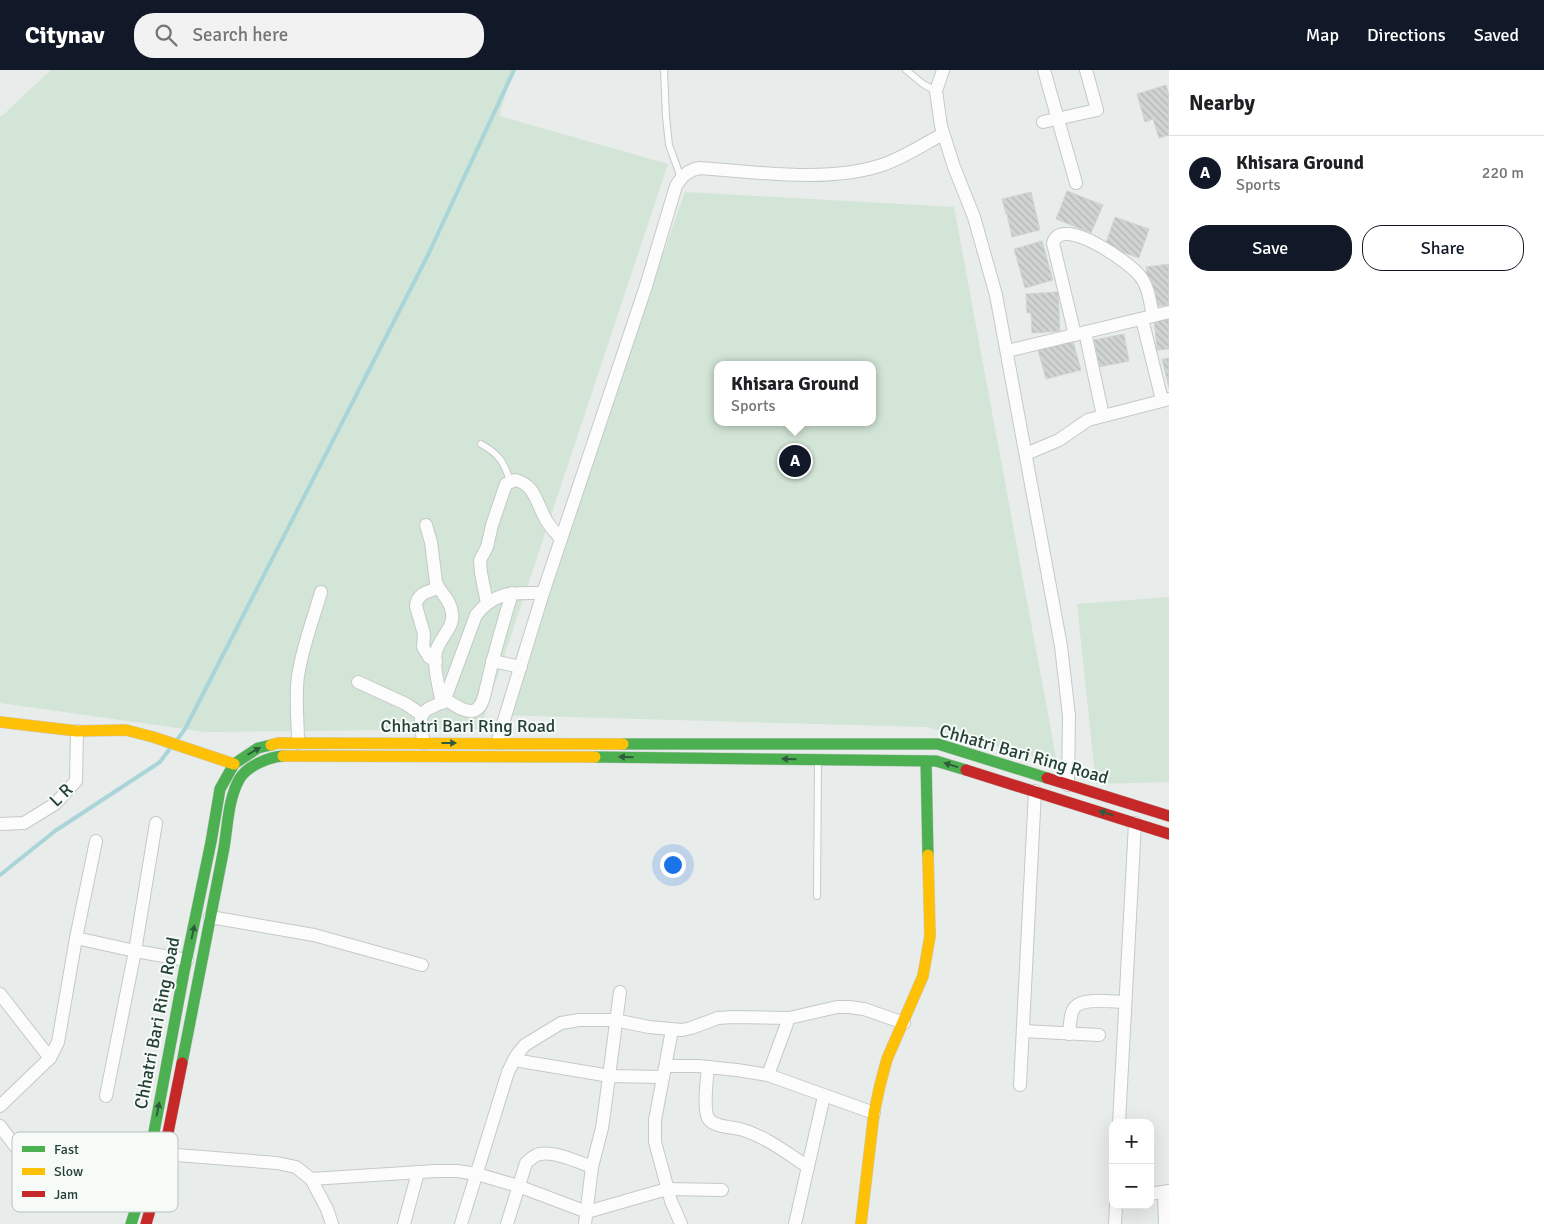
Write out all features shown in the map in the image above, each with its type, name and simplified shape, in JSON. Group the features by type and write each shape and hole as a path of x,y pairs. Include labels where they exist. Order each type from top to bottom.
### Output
{"main road":[{"path":"0,722 77,731 126,730 234,764"},
{"name":"Chhatri Bari Ring Road","path":"154,1132 220,789 234,764 258,748 278,743 938,744 1169,816"},
{"name":"Chhatri Bari Ring Road","path":"168,1132 225,844 233,794 244,774 263,760 280,756 926,760 936,761 1035,791 1169,834"},
{"path":"861,1224 874,1113 887,1059 923,976 930,936 926,760"},
{"name":"Chhatri Bari Ring Road","path":"131,1224 135,1212"},
{"name":"Chhatri Bari Ring Road","path":"146,1224 150,1212"}],"street":[{"path":"943,70 936,91 941,126 954,167 974,218 996,295 1061,646 1069,716 1068,785"},
{"path":"1044,70 1076,183"},
{"path":"1043,122 1097,110 1086,70"},
{"path":"497,743 543,593 646,286 676,186 681,178 693,169 700,168 796,175 862,170 883,164 943,134"},
{"path":"1026,454 1059,440 1088,420 1166,400 1147,318 1147,287 1141,276 1133,268 1096,243 1076,235 1062,235 1056,237 1052,243 1103,416"},
{"path":"1007,351 1169,312"},
{"path":"487,603 480,560 487,547 504,488 510,481 521,481 530,487 547,522 561,539"},
{"path":"426,525 431,542 434,574 438,588 449,602 453,613 449,627 440,641 436,652 444,701"},
{"path":"436,661 429,657 423,647 422,628 416,606 420,596 438,588"},
{"path":"298,743 298,676 321,592"},
{"path":"444,701 470,711 477,709 484,695 512,593"},
{"path":"424,743 421,723 422,715 428,709 444,701 476,615 487,603 501,595 543,593"},
{"path":"492,661 520,667"},
{"path":"358,682 406,704 422,715"},
{"name":"L R","path":"0,824 24,824 55,804 76,781 77,731"},
{"path":"1020,1085 1035,791"},
{"path":"106,1096 135,952 156,823"},
{"path":"1120,1119 1134,823"},
{"path":"0,1106 50,1058 58,1042 76,938 96,841"},
{"path":"210,917 314,935 422,965"},
{"path":"76,938 135,952 187,960"},
{"path":"586,1218 592,1167 602,1128 610,1076 620,992"},
{"path":"0,994 50,1058"},
{"path":"1069,1034 1075,1006 1094,1001 1125,1002"},
{"path":"461,1224 508,1072 525,1044 560,1023 579,1020 616,1020 682,1030 718,1018 789,1018 849,1007 864,1009 904,1023"},
{"path":"768,1075 789,1018"},
{"path":"672,1030 655,1120 655,1142 667,1188 681,1224"},
{"path":"1023,1031 1099,1035"},
{"path":"514,1060 610,1076 708,1067 737,1070 768,1075 874,1113"},
{"path":"708,1067 706,1108 710,1121 756,1135 808,1167"},
{"path":"795,1224 824,1096"},
{"path":"0,1126 12,1142"},
{"path":"507,1224 526,1163 533,1157 540,1154 558,1156 592,1167"},
{"path":"178,1155 277,1163 296,1167 311,1179 327,1209 332,1224"},
{"path":"311,1179 457,1171 477,1174 518,1186 586,1218 667,1188 722,1190"},
{"path":"404,1224 418,1172"},
{"path":"1154,1194 1167,1192 1165,1224"},
{"path":"1115,1224 1116,1209"}],"lane":[{"path":"664,70 669,145 681,178"},
{"path":"906,70 923,84 936,91"},
{"path":"481,444 497,454 503,462 510,481"},
{"path":"817,896 818,759"}],"green space":[{"path":"51,70 513,70 499,116 668,164 480,729 206,732 0,703 0,116"},
{"path":"685,192 954,207 1057,763 926,727 499,715"},
{"path":"1169,597 1169,782 1096,784 1077,604"}],"building":[{"path":"1166,85 1169,95 1169,135 1159,138 1153,119 1145,122 1137,94"},
{"path":"1067,191 1103,205 1091,233 1056,219"},
{"path":"1031,192 1040,230 1012,237 1002,199"},
{"path":"1115,217 1149,229 1139,258 1105,246"},
{"path":"1042,241 1053,280 1025,288 1014,249"},
{"path":"1169,264 1169,305 1156,306 1152,282 1148,283 1146,267"},
{"path":"1058,292 1060,331 1032,333 1031,313 1027,313 1026,294"},
{"path":"1169,318 1169,349 1157,350 1154,319"},
{"path":"1124,334 1129,361 1099,367 1094,340"},
{"path":"1073,341 1081,370 1046,379 1038,350"},
{"path":"1169,358 1169,388 1162,359"}],"waterway":[{"path":"177,740 185,729 428,255 514,70"},
{"path":"0,875 55,831 160,762 171,747"}],"traffic: fast":[{"path":"623,744 938,744 1047,778"},
{"path":"154,1132 220,789 234,764 258,748 271,745"},
{"path":"182,1063 233,796 240,778 248,770 265,760 283,756"},
{"path":"595,757 936,761 966,770"},
{"path":"926,761 928,855"},
{"path":"131,1224 135,1212"}],"traffic: slow":[{"path":"0,722 77,731 126,730 234,764"},
{"path":"271,745 278,743 623,744"},
{"path":"283,756 595,757"},
{"path":"861,1224 874,1113 880,1085 887,1059 923,976 930,936 928,855"}],"traffic: jam":[{"path":"966,770 1169,834"},
{"path":"1047,778 1169,816"},
{"path":"168,1132 182,1063"},
{"path":"146,1224 150,1212"}],"place":[{"name":"Khisara Ground","path":"795,461"}]}
